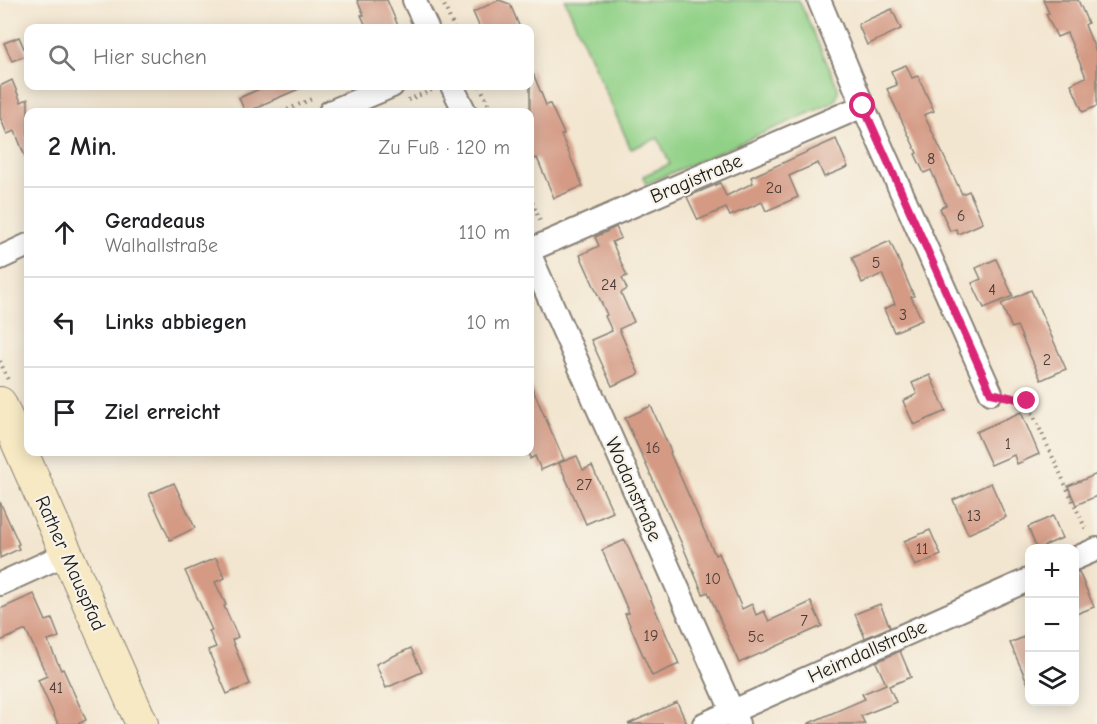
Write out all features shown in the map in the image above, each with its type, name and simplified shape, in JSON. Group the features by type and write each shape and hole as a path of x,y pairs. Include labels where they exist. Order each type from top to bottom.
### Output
{"main road":[{"name":"Rather Mauspfad","path":"0,403 142,724"}],"street":[{"path":"414,0 425,24"},
{"path":"819,0 863,106 991,393"},
{"path":"340,108 382,90"},
{"path":"454,90 463,108"},
{"name":"Bragistraße","path":"539,245 863,106"},
{"path":"0,258 24,247"},
{"name":"Wodanstraße","path":"534,264 735,718"},
{"path":"0,584 66,555"},
{"name":"Heimdallstraße","path":"704,724 735,718 1025,581"}],"path":[{"path":"442,0 452,24"},
{"path":"482,90 490,108"},
{"path":"534,218 539,245"},
{"path":"991,393 1027,401 1089,552"}],"green space":[{"path":"565,0 799,0 838,88 837,98 830,104 646,184 643,176 670,164 658,138 631,149"}],"building":[{"path":"357,0 387,0 397,24 365,24 361,15 364,15"},
{"path":"499,0 510,4 518,24 478,24 473,12"},
{"path":"1043,0 1078,0 1097,54 1097,106 1083,112 1071,84 1086,77 1067,33 1057,37 1046,14 1049,13"},
{"path":"892,9 901,29 867,45 858,24"},
{"path":"19,37 24,48 24,56 12,61 4,43"},
{"path":"906,65 912,78 918,76 934,111 924,115 962,194 969,191 983,223 958,234 956,229 950,231 940,208 946,205 931,170 924,173 887,89 897,85 891,71"},
{"path":"534,76 546,105 550,104 564,134 561,135 583,186 554,198 537,158 534,159 534,108 530,108 530,90 534,90"},
{"path":"12,80 21,102 28,99 28,108 24,108 24,154 15,131 7,134 0,117 0,86"},
{"path":"257,90 297,90 256,108 243,108 239,98"},
{"path":"836,139 848,167 824,177 818,163 789,176 798,197 766,211 762,202 730,216 726,208 698,220 687,197 720,183 726,196 753,183 751,177"},
{"path":"616,227 621,238 612,242 627,276 622,278 627,289 621,293 634,322 619,329 639,374 612,386 591,340 612,331 580,255 599,246 595,237"},
{"path":"890,241 922,320 894,332 884,309 895,304 882,274 862,283 852,258"},
{"path":"996,259 1013,296 984,308 972,283 981,279 976,268"},
{"path":"1031,290 1066,369 1041,380 1017,326 1012,328 1001,304"},
{"path":"930,375 946,411 914,425 903,401 917,394 912,383"},
{"path":"534,392 564,460 541,470 535,456 530,459 530,456 534,456"},
{"path":"651,406 715,555 719,553 742,609 752,604 756,615 764,611 769,621 811,602 822,626 739,663 708,592 703,594 625,418"},
{"path":"1021,412 1039,454 1017,464 1014,455 991,465 976,432"},
{"path":"577,456 583,470 592,466 613,512 586,524 559,463"},
{"path":"1097,474 1097,496 1076,505 1068,486"},
{"path":"174,483 195,528 170,540 149,494"},
{"path":"991,483 1006,517 968,534 953,500"},
{"path":"0,502 19,544 17,545 19,549 0,558"},
{"path":"1053,516 1062,538 1048,544 1035,544 1028,527"},
{"path":"930,530 941,555 915,566 904,541"},
{"path":"625,540 679,664 652,676 625,614 629,613 602,550"},
{"path":"216,558 225,578 215,582 238,637 232,640 250,684 227,694 208,650 216,647 209,631 212,630 185,571"},
{"path":"1079,572 1094,607 1079,613"},
{"path":"34,594 46,621 52,619 59,637 48,641 86,720 78,724 58,724 38,680 47,676 26,630 0,641 0,609"},
{"path":"880,604 890,627 865,638 855,614"},
{"path":"1025,637 1025,677 1010,643"},
{"path":"411,648 422,672 386,688 376,664"},
{"path":"900,651 911,677 889,686 896,702 861,716 865,724 807,724 865,699 862,694 886,684 876,662"},
{"path":"677,702 687,724 628,724"}],"route":[{"path":"863,106 991,393 1027,401"}]}
